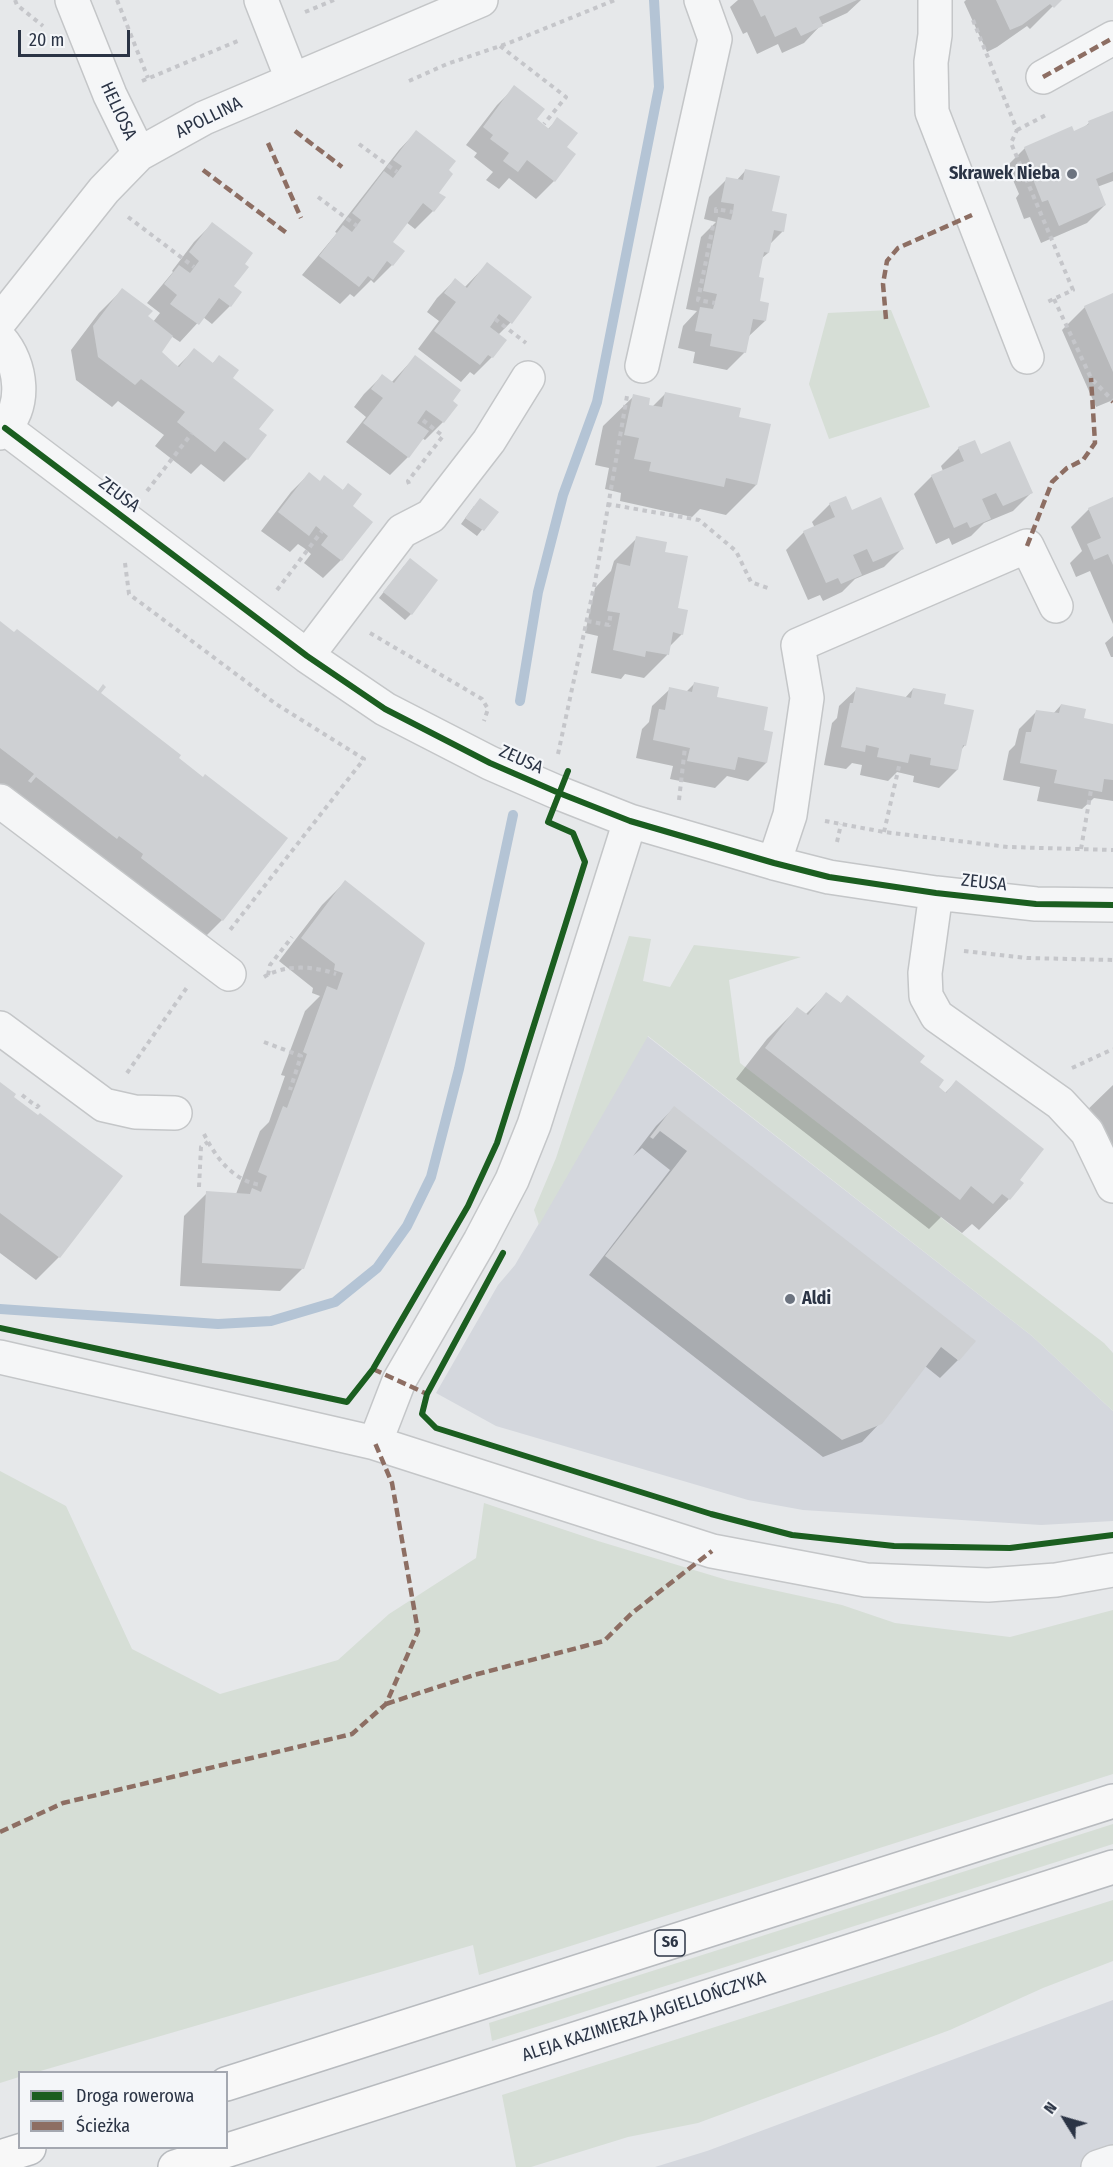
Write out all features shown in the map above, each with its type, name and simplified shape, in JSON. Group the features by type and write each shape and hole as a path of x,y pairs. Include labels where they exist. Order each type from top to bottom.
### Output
{"highway":[{"name":"S6","path":"228,2083 1113,1801"},
{"name":"ALEJA KAZIMIERZA JAGIELLOŃCZYKA","path":"175,2167 1113,1867"},
{"path":"0,2157 26,2149"}],"street":[{"name":"HELIOSA","path":"72,0 110,95 139,154"},
{"path":"261,0 292,79"},
{"name":"APOLLINA","path":"0,321 104,190 139,154 204,118 481,0"},
{"path":"642,366 715,39 701,0"},
{"path":"934,0 935,35 931,62 932,112 1027,357"},
{"path":"1043,77 1113,38"},
{"path":"0,339 11,351 19,377 18,404 2,430"},
{"path":"307,656 402,531 431,516 489,441 528,378"},
{"name":"ZEUSA","path":"2,430 307,656 385,709 490,763 559,793 630,821 829,877 936,893 1036,904 1113,904"},
{"path":"774,863 790,815 807,698 798,645 1027,546 1056,606"},
{"path":"0,801 244,978"},
{"path":"375,1443 399,1381 480,1241 512,1180 534,1125 630,821"},
{"path":"936,893 925,973 926,996 937,1016 1060,1103 1087,1132 1113,1186"},
{"path":"0,1029 104,1106 135,1112 175,1113"},
{"path":"0,1357 375,1443 712,1551 866,1580 988,1585 1056,1580 1113,1570"},
{"path":"1098,2167 1113,2162"}],"path":[{"path":"117,0 148,78"},
{"path":"409,81 447,64 500,46 615,0"},
{"path":"969,11 1017,130 1011,143 1073,290 1012,318"},
{"path":"500,46 566,97 544,124"},
{"path":"359,144 397,172"},
{"path":"318,196 357,226"},
{"path":"714,303 698,300 716,209 733,212"},
{"path":"123,213 194,267"},
{"path":"1054,299 1091,378 1113,401"},
{"path":"558,756 587,621 628,391 642,366"},
{"path":"144,494 192,433"},
{"path":"607,504 699,520 736,551 751,582 768,588"},
{"path":"271,598 322,531"},
{"path":"124,557 129,594 276,704 364,759 350,777"},
{"path":"587,621 609,625 611,611"},
{"path":"362,628 482,699 488,709 481,732"},
{"path":"678,808 685,747"},
{"path":"884,832 900,762"},
{"path":"1081,849 1090,790"},
{"path":"823,820 884,832 1008,847 1113,850"},
{"path":"268,975 270,965 292,937"},
{"path":"957,950 1027,958 1113,960"},
{"path":"244,978 296,968 320,969 336,974"},
{"path":"264,1042 301,1056 290,1090"},
{"path":"1065,1071 1113,1049"},
{"path":"202,1132 213,1152 232,1173 252,1184 261,1185"},
{"path":"198,1186 201,1147 208,1142"}],"shaded area":[{"path":"891,310 930,407 829,439 809,384 828,313"},
{"path":"629,936 651,939 643,981 670,987 694,945 801,957 729,980 740,1063 1104,1343 1113,1353 1113,1411 1032,1336 648,1036 539,1225 534,1210 556,1158"},
{"path":"647,1036 1032,1336 1113,1411 1113,1521 1041,1525 803,1510 748,1500 496,1426 436,1393 498,1285 515,1265"},
{"path":"0,1471 66,1506 132,1649 220,1694 338,1660 389,1614 476,1558 484,1503 727,1580 842,1605 895,1623 1010,1637 1113,1610 1113,1774 479,1975 473,1945 40,2071 18,2071 18,2077 0,2083"},
{"path":"1113,1824 1113,1844 492,2041 489,2023"},
{"path":"1113,1900 1113,1961 1043,1988 950,2030 698,2123 628,2137 531,2167 516,2167 502,2095"},
{"path":"1113,2000 1113,2167 655,2167 707,2151"}],"building":[{"path":"753,0 857,0 819,17 823,26 801,36 796,27 775,37 765,15 761,17"},
{"path":"996,0 1062,0 1054,8 1050,4 1022,25 1010,30"},
{"path":"514,85 545,109 537,119 549,129 557,117 578,133 567,147 576,154 555,182 527,160 518,172 503,161 509,153 490,139 493,135 483,127"},
{"name":"Skrawek Nieba","path":"1113,111 1113,172 1096,179 1106,205 1059,226 1048,200 1042,202 1033,179 1036,176 1024,147 1072,126 1074,131 1089,124 1088,121"},
{"path":"416,130 456,161 449,170 453,174 439,193 446,197 434,212 423,203 393,242 405,251 393,266 387,261 373,280 368,276 359,287 319,256 343,225 352,232 361,220 352,213 384,171 393,178 402,166 393,160"},
{"path":"745,169 780,176 772,211 787,214 784,232 774,230 769,253 764,252 759,277 764,278 760,301 769,303 766,321 753,319 746,353 710,346 712,334 695,331 700,307 713,309 717,294 703,291 718,217 731,220 733,212 734,204 721,202 726,177 743,180"},
{"path":"212,222 253,253 245,264 249,267 234,286 242,292 231,307 219,298 199,325 170,304 177,295 164,284 179,265 190,273 199,261 189,252"},
{"path":"487,262 532,297 512,324 499,314 490,327 507,340 493,358 488,355 480,365 434,331 456,302 444,293 455,278 467,288"},
{"path":"122,288 153,311 148,316 173,336 162,352 175,364 179,367 194,348 213,363 219,355 239,370 233,378 274,410 259,429 267,435 248,460 224,441 215,452 177,422 185,412 141,379 135,385 98,357 93,326"},
{"path":"1113,293 1113,372 1084,306"},
{"path":"415,355 461,390 453,401 458,405 444,423 426,410 417,423 429,431 409,458 363,423 383,398 371,389 382,374 394,383"},
{"path":"665,392 741,408 739,417 771,424 757,485 726,478 724,487 649,471 651,462 634,459 639,438 624,435 633,394 650,398 649,405 662,407"},
{"path":"975,440 981,454 1010,441 1033,493 1003,506 996,493 982,499 991,519 970,528 967,522 954,528 931,475 964,461 958,447"},
{"path":"309,472 320,481 324,475 343,490 348,483 362,494 353,506 373,522 342,561 321,545 328,536 316,526 309,536 278,512"},
{"path":"846,496 852,510 881,497 904,549 873,562 867,549 853,555 862,575 841,584 838,578 826,583 803,531 835,517 829,503"},
{"path":"1113,497 1113,565 1108,554 1094,560 1087,544 1101,538 1088,508"},
{"path":"480,498 499,512 484,531 465,518"},
{"path":"636,536 667,542 665,552 688,556 678,608 688,610 683,635 673,632 669,655 646,651 645,657 613,650 620,613 607,611 617,563 630,566"},
{"path":"410,558 438,580 412,615 383,592"},
{"path":"0,621 14,632 17,629 98,691 103,684 106,687 101,693 181,755 179,758 203,777 205,774 288,838 223,921 141,858 143,854 119,836 117,839 36,777 31,783 28,781 34,774 0,748"},
{"path":"694,682 719,687 717,697 768,707 764,730 773,732 767,763 738,757 735,770 687,761 690,748 653,740 659,709 665,710 669,687 692,692"},
{"path":"856,687 911,698 913,688 946,694 944,704 974,710 958,770 930,765 931,758 910,754 908,763 877,757 879,748 866,745 865,752 841,747 850,703 853,703"},
{"path":"1061,704 1086,709 1084,718 1113,724 1113,780 1104,779 1102,792 1054,783 1057,770 1020,763 1026,732 1031,732 1036,710 1059,713"},
{"path":"345,880 425,943 304,1269 202,1263 206,1191 250,1194 252,1188 261,1192 267,1176 258,1172 283,1106 287,1108 307,1054 303,1052 327,986 337,990 343,973 334,970 335,964 301,938"},
{"path":"826,992 841,1003 847,995 925,1056 920,1062 944,1080 939,1087 946,1093 956,1080 1044,1149 1020,1180 1024,1183 1010,1200 1002,1194 993,1204 971,1186 960,1200 765,1048 797,1007 808,1015"},
{"path":"0,1082 16,1094 14,1097 38,1115 40,1113 123,1176 60,1258 0,1213"},
{"name":"Aldi","path":"674,1106 976,1341 959,1361 941,1347 882,1424 842,1440 605,1256 687,1151 660,1131 653,1139 650,1137"}],"waterway":[{"path":"520,701 538,592 563,495 597,402 659,87 654,0"},
{"path":"0,1309 218,1324 271,1321 335,1302 377,1268 407,1226 431,1177 459,1069 513,815"}],"marked path":[{"path":"1043,77 1113,38"},
{"path":"295,131 342,167"},
{"path":"268,143 301,218"},
{"path":"203,170 288,234"},
{"path":"886,319 883,284 887,261 898,248 972,215"},
{"path":"1027,546 1052,482 1067,468 1083,460 1095,443 1091,378"},
{"path":"373,1369 427,1394"},
{"path":"0,1832 63,1803 352,1734 386,1704 418,1631 392,1483 375,1443"},
{"path":"386,1704 474,1675 604,1641 632,1613 712,1551"}],"cycle path":[{"path":"5,428 307,656 385,709 490,763 559,793 630,821 829,877 936,893 1036,904 1113,905"},
{"path":"0,1328 347,1402 373,1369 468,1206 497,1143 585,862 573,833 548,822 568,771"},
{"path":"503,1253 427,1394 422,1414 436,1428 711,1514 792,1535 894,1546 1010,1548 1113,1535"}],"place":[{"name":"Skrawek Nieba","path":"1072,174"},
{"name":"Aldi","path":"790,1299"}]}
